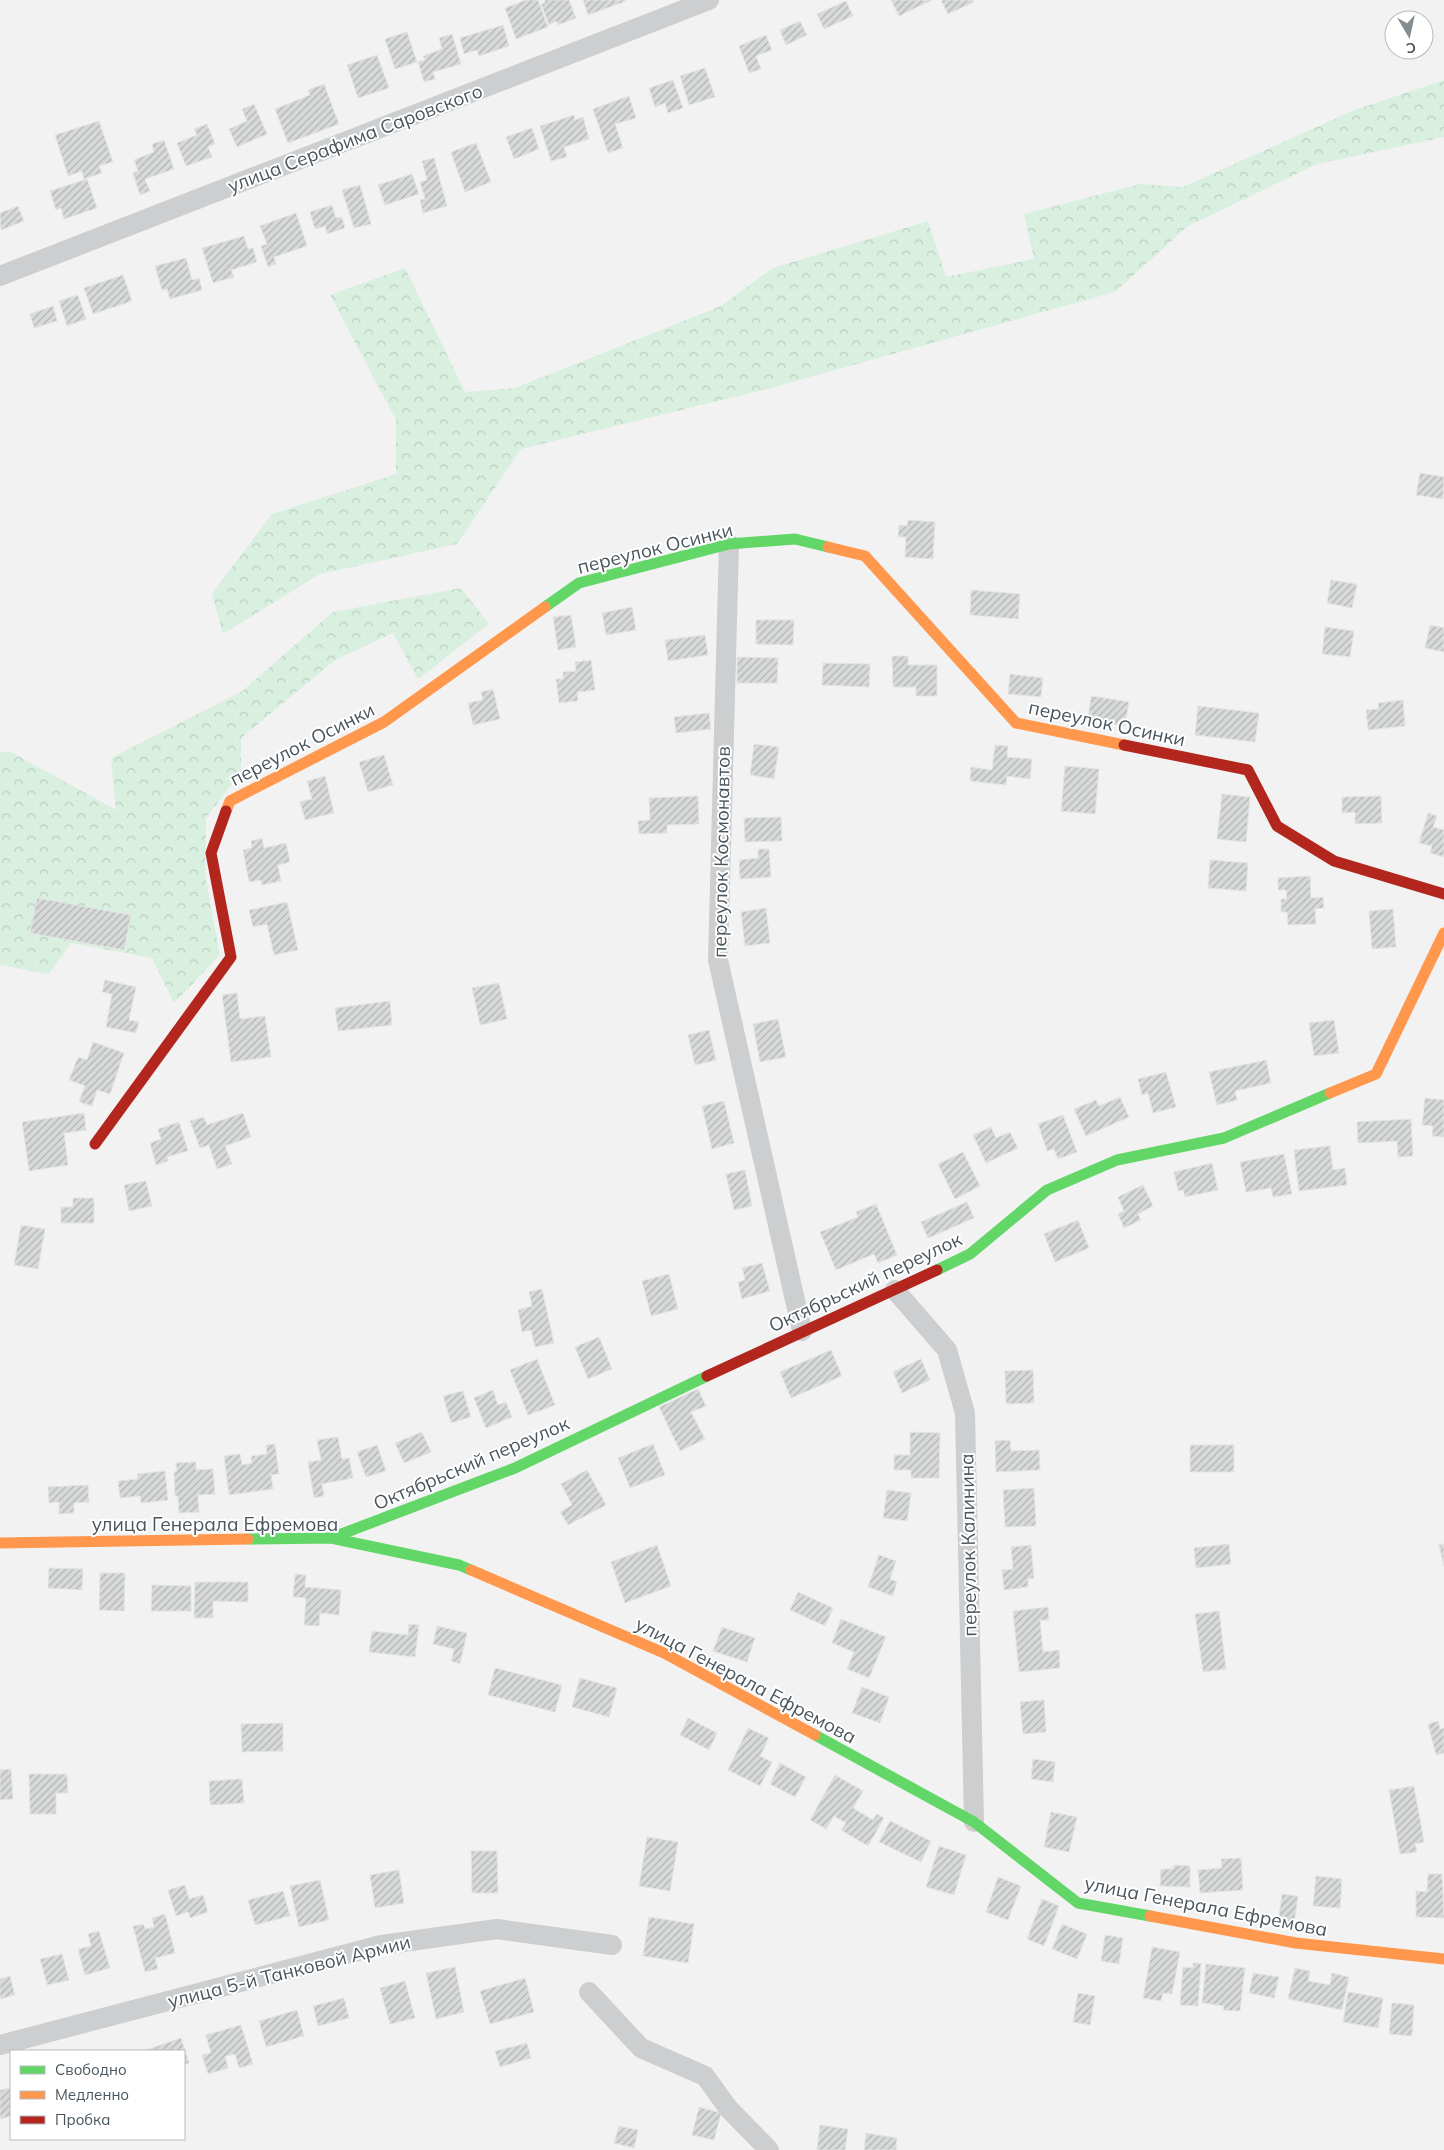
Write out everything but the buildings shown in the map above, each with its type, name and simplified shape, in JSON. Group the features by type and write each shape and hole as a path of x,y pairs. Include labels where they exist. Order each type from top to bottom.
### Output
{"street":[{"name":"улица Серафима Саровского","path":"0,276 698,2"},
{"name":"переулок Осинки","path":"95,1144 231,957 211,853 230,801 384,722 580,583 729,544 795,538 865,556 1016,723 1248,770 1276,826 1334,860 1444,894"},
{"name":"переулок Космонавтов","path":"729,544 718,960 802,1331"},
{"name":"Октябрьский переулок","path":"331,1538 515,1468 802,1331 970,1254 1046,1190 1117,1160 1224,1138 1376,1074 1444,933"},
{"name":"переулок Калинина","path":"895,1290 947,1350 965,1413 974,1822"},
{"name":"улица Генерала Ефремова","path":"0,1543 331,1538 459,1565 664,1653 974,1822 1078,1903 1296,1943 1444,1959"},
{"name":"улица 5-й Танковой Армии","path":"0,2045 382,1945 497,1929 612,1945"},
{"path":"589,1992 641,2048 705,2076 728,2108 769,2150"}],"green space":[{"path":"1444,80 1444,137 1317,164 1188,226 1115,292 767,389 521,449 457,544 320,574 223,634 212,594 272,514 396,474 396,420 330,295 405,268 465,392 515,388 721,306 773,268 928,221 946,277 1034,259 1024,214 1140,184 1183,187 1352,111"},
{"path":"461,588 489,624 418,679 393,633 335,660 241,738 241,772 206,818 205,875 220,955 174,1003 152,958 71,943 49,974 0,965 0,753 9,751 116,810 111,758 241,692 333,612"}],"traffic: fast":[{"path":"545,607 579,583 729,544 795,539 828,547"},
{"path":"937,1270 970,1254 1047,1190 1117,1160 1224,1138 1330,1093"},
{"path":"331,1538 515,1468 707,1376"},
{"path":"248,1539 331,1538 459,1565 471,1570"},
{"path":"815,1735 974,1822 1078,1903 1150,1916"}],"traffic: slow":[{"path":"828,547 865,556 1016,723 1124,745"},
{"path":"226,811 230,801 384,722 545,607"},
{"path":"1330,1093 1376,1074 1444,933"},
{"path":"0,1543 248,1539"},
{"path":"471,1570 664,1653 815,1735"},
{"path":"1150,1916 1296,1943 1444,1959"}],"traffic: jam":[{"path":"1124,745 1248,770 1277,826 1334,861 1444,894"},
{"path":"95,1144 231,957 211,853 226,811"},
{"path":"707,1376 937,1270"}]}
